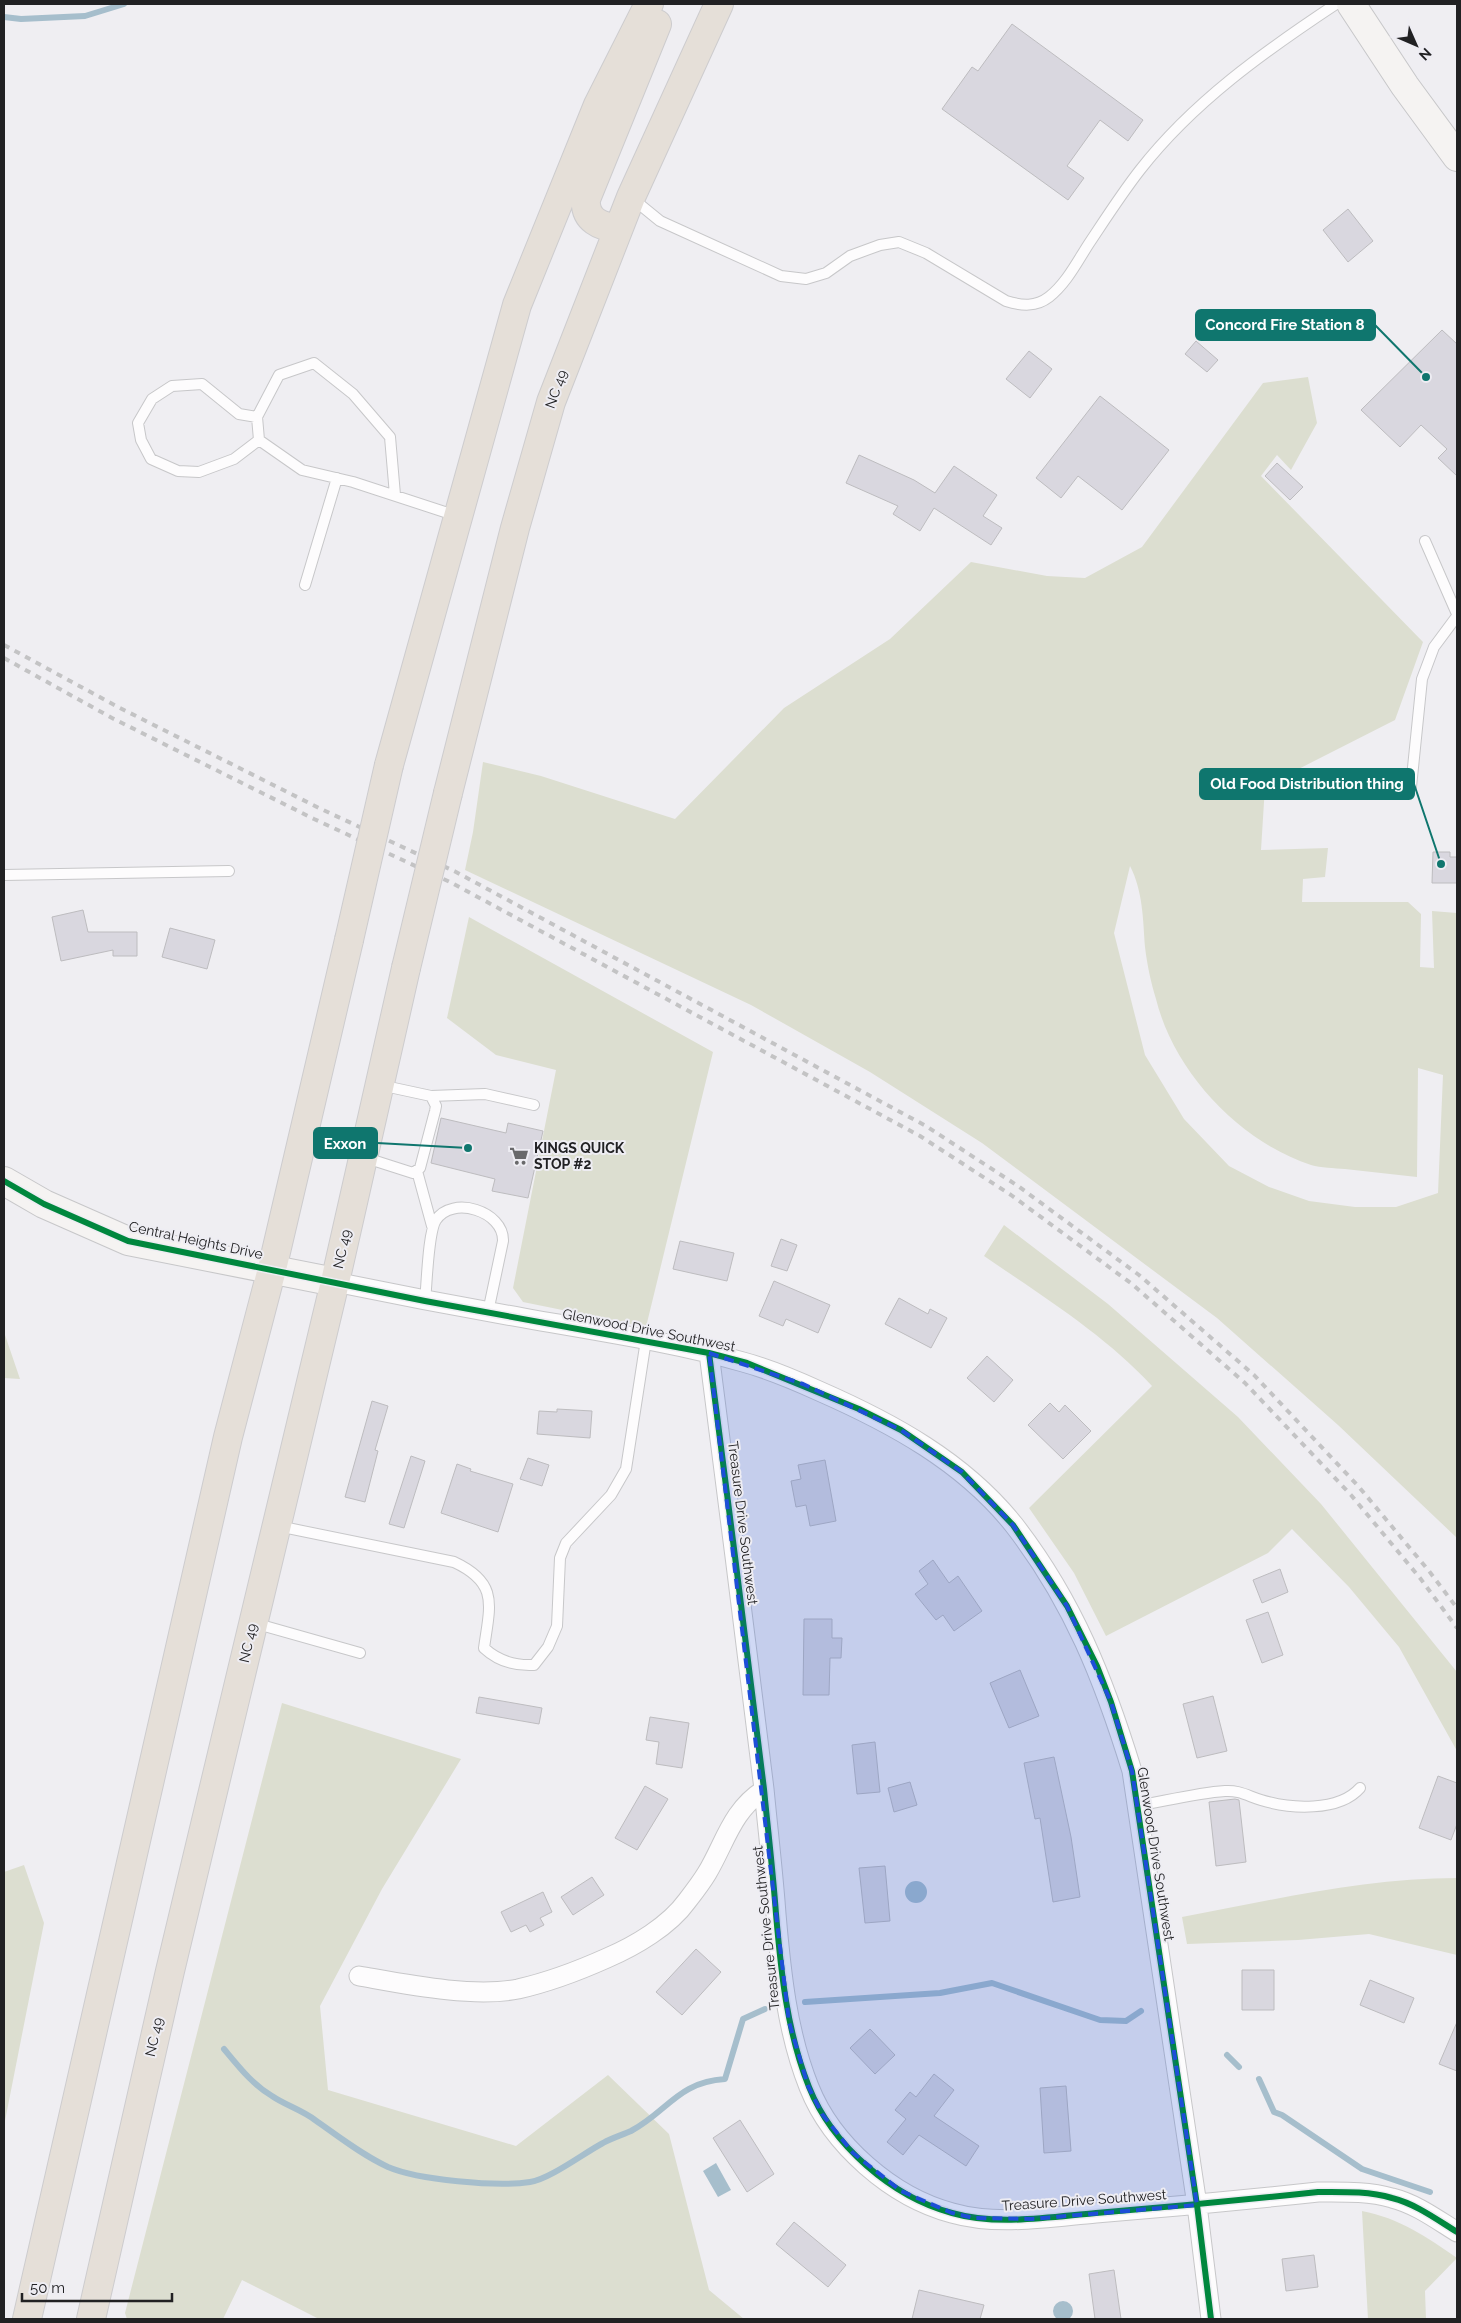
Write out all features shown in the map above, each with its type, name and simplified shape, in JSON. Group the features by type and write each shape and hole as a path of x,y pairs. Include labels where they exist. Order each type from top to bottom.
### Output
{"highway":[{"path":"27,2319 228,1437 272,1269 389,765 517,304 598,105 649,4"},
{"path":"618,228 605,227 594,222 585,207 586,199 666,4"},
{"name":"NC 49","path":"91,2319 168,1981 277,1525 406,968 515,528 551,402 630,197 719,4"}],"street":[{"path":"1350,4 1405,86 1454,148"},
{"name":"Central Heights Drive","path":"4,1181 44,1204 128,1241 334,1282"},
{"name":"Glenwood Drive Southwest","path":"334,1282 425,1301 646,1340 747,1363 803,1384 860,1409 901,1430 962,1472 1013,1525 1067,1606 1097,1666 1132,1771 1197,2205 1211,2319"},
{"name":"Treasure Drive Southwest","path":"709,1353 764,1790 778,1941 789,2022 808,2086 834,2132 853,2153 900,2191 922,2203 974,2218 1032,2218 1197,2205 1318,2192 1365,2193 1392,2198 1422,2210 1457,2232"},
{"path":"359,1976 451,1990 516,1989 567,1975 626,1950 658,1928 685,1904 706,1873 742,1807 764,1790"}],"lane":[{"path":"630,197 660,221 781,276 806,279 826,273 850,256 880,245 899,242 926,253 1006,301 1020,306 1033,305 1049,297 1068,276 1140,170 1180,125 1262,55 1336,4"},
{"path":"259,440 257,417 279,376 314,363 353,394 390,437 395,495"},
{"path":"257,417 239,414 202,384 172,386 152,399 138,422 141,440 151,459 178,471 199,472 234,459 259,440"},
{"path":"259,440 302,470 338,478 458,516"},
{"path":"305,585 338,478"},
{"path":"1411,787 1422,679 1434,647 1457,615 1425,541"},
{"path":"4,875 229,870"},
{"path":"379,1084 431,1096 485,1094 534,1105"},
{"path":"362,1157 413,1172 417,1171 420,1168 436,1111 436,1106 431,1096"},
{"path":"417,1171 432,1226 425,1301"},
{"path":"432,1226 442,1212 452,1207 462,1207 484,1214 499,1226 503,1240 488,1312"},
{"path":"277,1525 454,1562 473,1571 485,1586 490,1605 484,1648 491,1655 506,1661 534,1665 548,1647 557,1626 560,1558 566,1543 611,1494 626,1469 646,1340"},
{"path":"253,1623 360,1652"},
{"path":"1137,1806 1225,1791 1245,1792 1261,1800 1279,1804 1314,1806 1336,1802 1353,1796 1360,1788"}],"highlighted area":[{"path":"709,1353 803,1384 901,1430 962,1472 1013,1525 1067,1606 1111,1702 1132,1771 1197,2205 1032,2219 974,2218 952,2213 901,2191 853,2153 822,2114 808,2086 789,2022"}],"shaded area":[{"path":"1308,377 1317,423 1291,470 1277,455 1261,476 1423,642 1395,720 1265,786 1261,850 1328,848 1325,877 1303,879 1302,902 1408,902 1421,914 1420,967 1434,968 1432,911 1457,913 1457,1538 1338,1425 1217,1318 982,1143 870,1072 751,1005 465,870 473,832 483,762 541,776 675,819 784,708 890,639 971,562 1047,576 1085,578 1142,547 1263,383","holes":["1130,866 1138,885 1142,906 1149,973 1165,1026 1178,1053 1194,1078 1214,1101 1259,1140 1311,1165 1417,1177 1418,1068 1443,1075 1438,1193 1396,1207 1355,1207 1309,1201 1269,1187 1229,1166 1184,1119 1145,1055 1114,933"]},
{"path":"469,917 713,1052 646,1327 523,1302 513,1288 556,1070 496,1055 447,1018"},
{"path":"1004,1225 1108,1304 1238,1417 1321,1504 1457,1672 1457,1751 1399,1647 1349,1587 1292,1529 1268,1553 1106,1636 1074,1573 1029,1508 1152,1386 1114,1349 1050,1301 984,1256"},
{"path":"4,1332 20,1379 4,1378"},
{"path":"282,1703 461,1759 382,1889 320,2006 328,2090 516,2146 608,2075 669,2134 709,2290 744,2319 319,2319 242,2280 223,2319 127,2319 125,2313"},
{"path":"24,1865 44,1923 4,2126 4,1872"},
{"path":"1457,1878 1457,1955 1369,1934 1298,1940 1187,1944 1182,1917 1354,1886 1423,1879"},
{"path":"1362,2211 1400,2223 1457,2258 1425,2291 1426,2319 1368,2319"}],"water":[{"path":"916,1881 924,1884 927,1892 924,1900 916,1903 908,1900 905,1892 908,1884"},
{"path":"716,2163 731,2190 718,2197 703,2171"},
{"path":"1063,2301 1070,2304 1073,2311 1070,2318 1063,2321 1056,2318 1053,2311 1056,2304"}],"building":[{"path":"1012,24 1143,120 1128,141 1100,120 1067,166 1084,178 1068,200 942,109 972,67 978,71"},
{"path":"1348,209 1373,241 1348,262 1323,230"},
{"path":"1442,330 1457,344 1457,476 1438,458 1447,449 1421,425 1400,447 1361,410"},
{"path":"1196,341 1218,360 1207,372 1185,354"},
{"path":"1029,351 1052,369 1030,398 1006,379"},
{"path":"1100,396 1169,450 1122,510 1078,476 1061,498 1036,478"},
{"path":"859,455 914,480 935,493 954,466 997,495 983,516 1002,528 991,545 934,508 920,531 893,514 898,506 846,483"},
{"path":"1277,463 1303,487 1290,500 1265,476"},
{"path":"1433,852 1450,852 1450,857 1457,857 1457,883 1432,883"},
{"path":"83,910 88,932 137,932 137,956 113,956 113,950 61,961 52,917"},
{"path":"170,928 215,940 207,969 162,957"},
{"path":"441,1118 506,1133 508,1123 543,1131 528,1198 492,1191 495,1179 431,1163"},
{"path":"781,1239 797,1245 787,1271 771,1266"},
{"path":"680,1241 734,1253 727,1281 673,1269"},
{"path":"774,1281 830,1305 818,1333 786,1319 783,1326 759,1316"},
{"path":"899,1298 928,1314 930,1309 947,1318 931,1348 885,1324"},
{"path":"987,1356 1013,1380 994,1402 967,1378"},
{"path":"372,1401 388,1406 375,1450 378,1451 365,1502 345,1497"},
{"path":"1050,1403 1059,1412 1065,1405 1091,1431 1063,1459 1028,1425"},
{"path":"557,1409 592,1411 590,1438 537,1434 539,1411 557,1412"},
{"path":"411,1456 425,1461 404,1528 389,1524"},
{"path":"528,1458 549,1465 542,1486 520,1479"},
{"path":"825,1460 836,1521 810,1526 806,1505 796,1507 791,1481 801,1479 798,1465"},
{"path":"457,1464 471,1469 470,1471 513,1484 498,1532 441,1513"},
{"path":"933,1560 949,1583 958,1576 982,1611 954,1631 943,1615 936,1620 915,1594 928,1584 919,1571"},
{"path":"1280,1569 1288,1592 1262,1603 1253,1580"},
{"path":"1268,1612 1283,1655 1262,1663 1246,1620"},
{"path":"804,1619 832,1619 832,1638 842,1638 841,1658 830,1658 829,1695 803,1695"},
{"path":"1020,1670 1039,1716 1009,1728 990,1683"},
{"path":"1213,1696 1227,1751 1197,1758 1183,1704"},
{"path":"479,1697 542,1708 539,1724 476,1713"},
{"path":"650,1717 689,1723 682,1768 656,1764 659,1742 646,1740"},
{"path":"875,1742 880,1792 857,1794 852,1745"},
{"path":"1054,1757 1071,1837 1080,1897 1053,1902 1040,1818 1035,1819 1024,1763"},
{"path":"1438,1776 1457,1783 1457,1824 1451,1840 1419,1828"},
{"path":"910,1782 917,1805 894,1812 888,1788"},
{"path":"645,1786 668,1799 637,1850 615,1838"},
{"path":"1239,1800 1246,1862 1216,1866 1209,1802"},
{"path":"885,1866 890,1921 865,1923 859,1868"},
{"path":"592,1877 604,1895 573,1915 561,1897"},
{"path":"543,1892 552,1912 540,1918 544,1925 530,1932 526,1925 511,1932 501,1912"},
{"path":"696,1949 721,1972 682,2015 656,1992"},
{"path":"1242,1970 1274,1970 1274,2010 1242,2010"},
{"path":"1370,1980 1414,1998 1404,2023 1360,2005"},
{"path":"1457,2022 1457,2071 1439,2064"},
{"path":"870,2029 895,2055 875,2074 850,2048"},
{"path":"934,2074 954,2090 934,2116 979,2146 966,2166 919,2135 903,2155 887,2142 906,2119 895,2110 910,2092 916,2097"},
{"path":"1066,2086 1071,2151 1044,2153 1040,2088"},
{"path":"740,2120 774,2174 747,2192 713,2138"},
{"path":"794,2222 846,2265 828,2287 776,2244"},
{"path":"1314,2255 1318,2287 1286,2291 1282,2259"},
{"path":"1114,2270 1121,2319 1095,2319 1089,2274"},
{"path":"919,2290 984,2305 980,2319 912,2319"}],"waterway":[{"path":"4,17 21,19 85,16 124,4"},
{"path":"805,2002 940,1993 992,1983 1100,2020 1126,2021 1141,2011"},
{"path":"224,2049 258,2086 277,2099 310,2116 360,2151 388,2167 401,2172 437,2179 498,2184 530,2182 547,2176 603,2143 631,2131 655,2115 684,2091 709,2081 725,2079 743,2019 765,2009"},
{"path":"1227,2055 1239,2067"},
{"path":"1259,2079 1274,2112 1282,2115 1362,2169 1430,2192"}],"railway":[{"path":"4,645 118,707 319,808 456,872 926,1126 1018,1186 1139,1275 1254,1375 1359,1487 1429,1571 1457,1608"},
{"path":"4,658 112,718 314,819 450,882 920,1136 1011,1195 1132,1284 1245,1383 1351,1495 1420,1578 1457,1628"}],"cycle path":[{"path":"4,1181 44,1204 128,1241 425,1301 709,1353 747,1363 859,1409 901,1430 962,1472 1013,1525 1067,1606 1097,1666 1111,1702 1132,1771 1197,2205 1211,2319"},
{"path":"709,1353 764,1789 786,2002 795,2045 809,2087 819,2108 849,2148 867,2166 908,2195 952,2213 969,2217 1005,2220 1042,2218 1318,2192 1346,2192 1374,2194 1401,2201 1426,2212 1457,2232"}],"place":[{"name":"Concord Fire Station 8","path":"1426,377"},
{"name":"Old Food Distribution thing","path":"1441,864"},
{"name":"Exxon","path":"468,1148"},
{"name":"KINGS QUICK STOP #2","path":"519,1156"}]}
